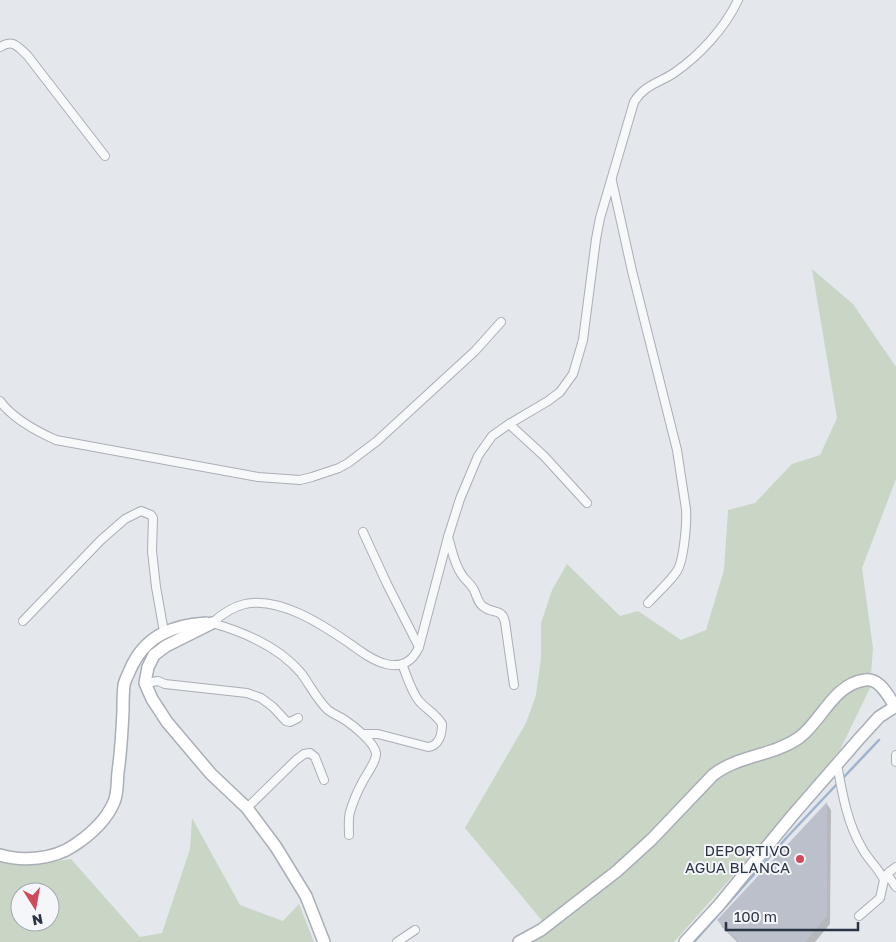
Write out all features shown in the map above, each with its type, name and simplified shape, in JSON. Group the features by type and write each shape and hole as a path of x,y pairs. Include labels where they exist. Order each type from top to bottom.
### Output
{"main road":[{"path":"0,855 9,858 50,857 67,850 82,840 102,822 114,801 121,753 124,684 136,660 146,645 164,632 186,625 212,623"},
{"path":"212,623 166,646 154,655 148,667 145,683 152,699 167,722 211,774 247,808 276,848 306,896 324,942"},
{"path":"519,942 540,930 617,871 652,839 713,775 732,764 786,746 794,741 804,734 817,721 830,702 849,686 867,680 872,680 878,684 895,706 879,717 838,770 685,942"}],"street":[{"path":"212,623 225,612 245,604 262,603 280,606 324,627 375,660 387,665 402,664 411,660 419,646 460,498 478,456 490,439 560,392 573,374 582,340 600,218 629,116 637,97 646,88 673,74 697,55 717,34 738,0"},
{"path":"0,47 6,43 15,44 27,55 105,156"},
{"path":"611,179 677,450 686,509 680,563 674,575 648,603"},
{"path":"0,401 14,416 56,440 258,477 300,480 339,468 377,441 476,352 501,322"},
{"path":"510,424 544,456 586,503"},
{"path":"23,621 100,540 125,519 141,511 152,515 154,518 152,552 164,632"},
{"path":"363,532 419,646"},
{"path":"448,538 457,566 473,588 480,604 502,615 505,622 514,685"},
{"path":"212,623 235,629 284,656 299,671 328,710 363,734 375,751 376,757 362,782 350,812 349,835"},
{"path":"363,734 378,734 428,746 437,743 442,724 417,698 402,664"},
{"path":"145,683 158,681 165,684 247,693 261,698 273,707 286,721 290,722 298,718"},
{"path":"247,808 304,754 310,753 315,757 324,780"},
{"path":"896,755 896,762"},
{"path":"838,770 849,817 860,846 868,858 896,887"},
{"path":"859,916 880,898 885,877 896,867"},
{"path":"397,942 416,930"}],"green space":[{"path":"812,269 853,304 896,367 896,479 862,568 873,648 870,688 840,750 755,851 674,942 529,942 549,929 465,828 526,723 536,695 541,658 541,623 552,590 567,564 620,616 638,611 681,640 706,630 724,570 728,510 755,503 792,464 820,455 837,418"},
{"path":"192,818 240,905 283,921 299,904 314,942 0,942 0,859 28,865 71,859 140,937 162,933 190,849"}],"building":[{"name":"DEPORTIVO AGUA BLANCA","path":"827,802 827,916 805,942 739,942 717,920"}],"waterway":[{"path":"842,779 879,740"},
{"path":"694,942 838,783"}],"place":[{"name":"DEPORTIVO AGUA BLANCA","path":"800,859"}]}
